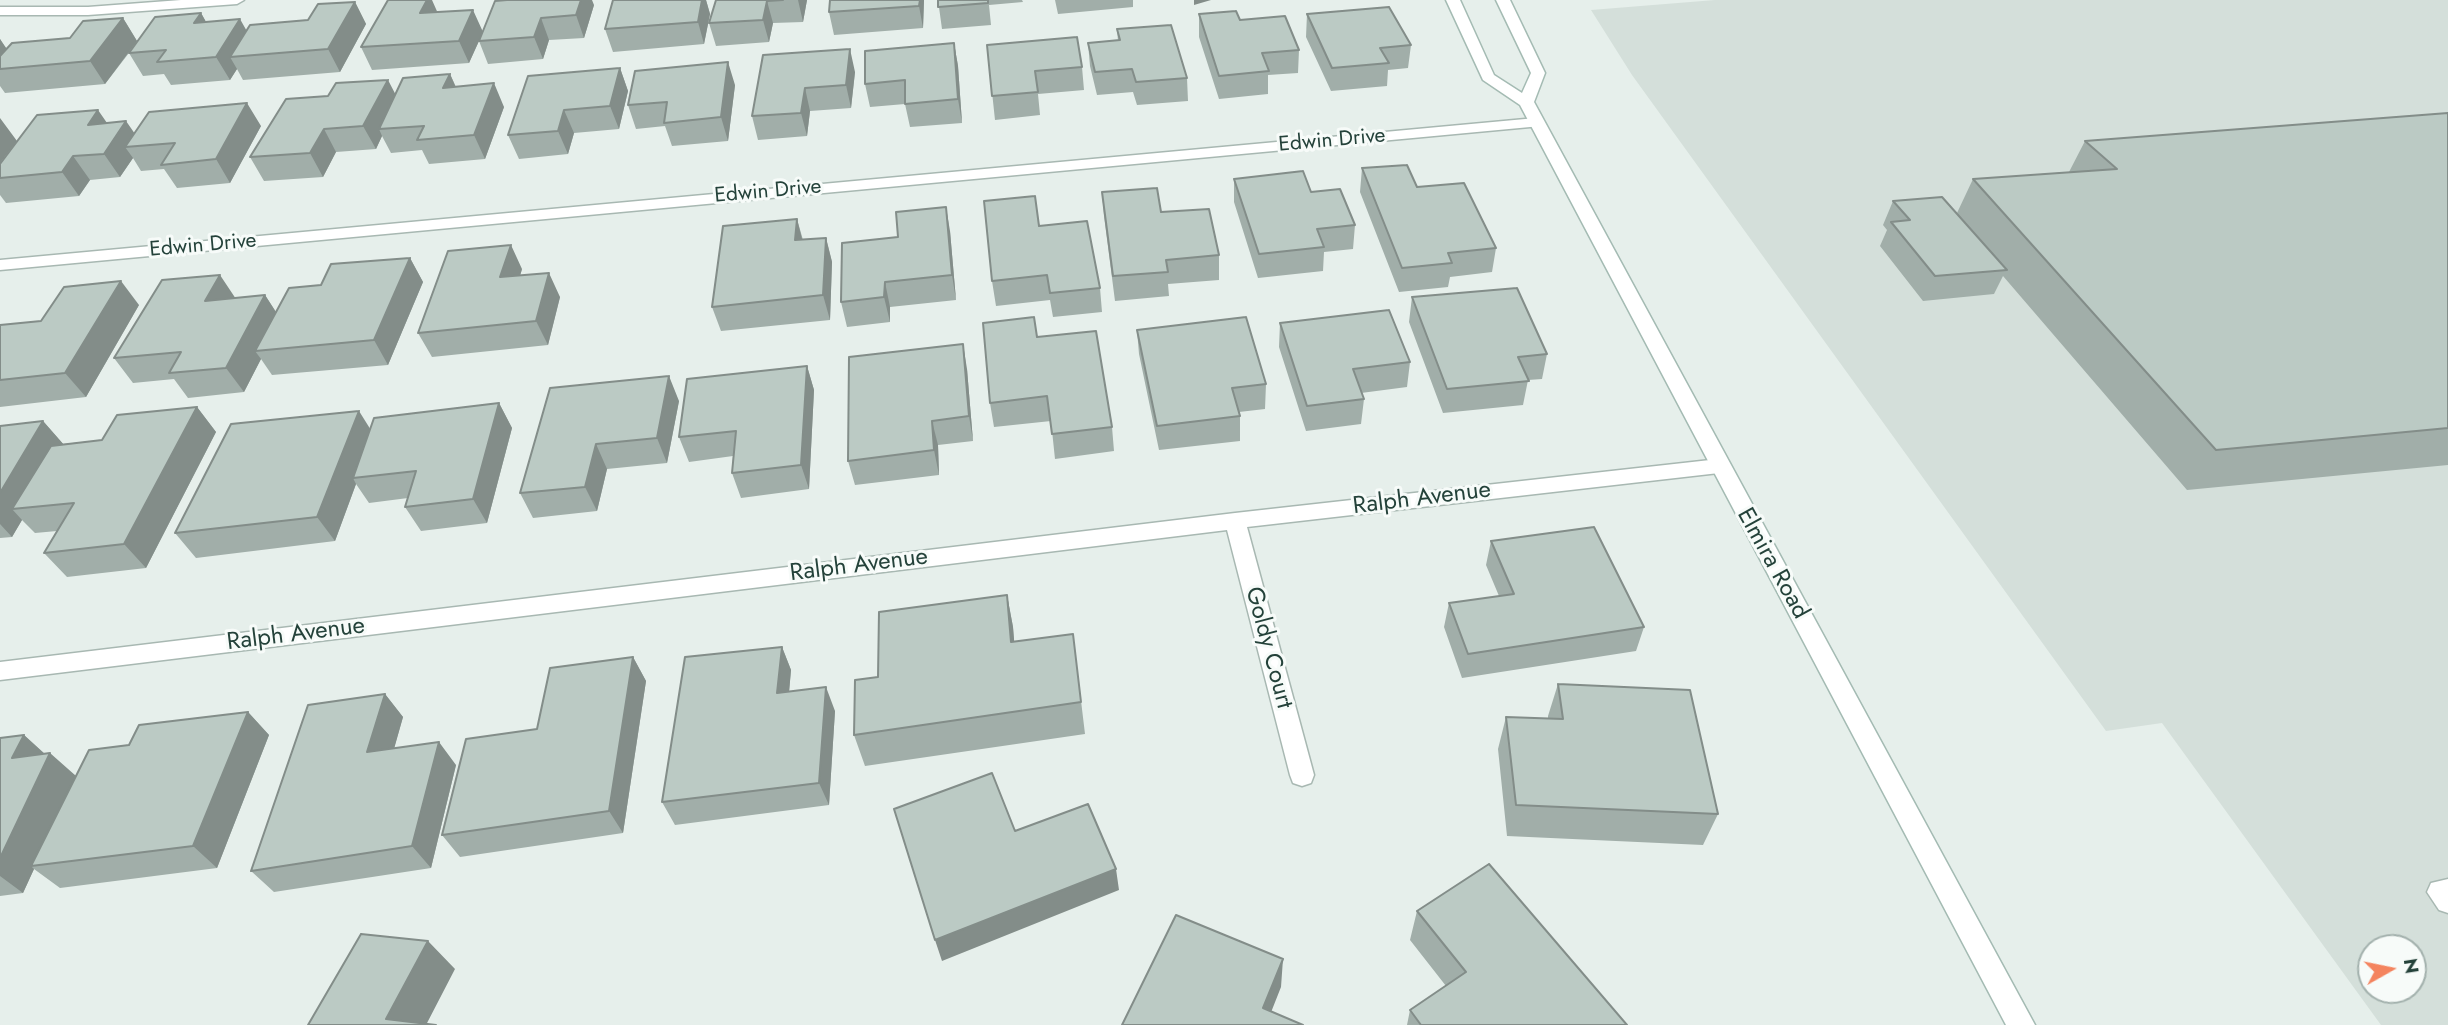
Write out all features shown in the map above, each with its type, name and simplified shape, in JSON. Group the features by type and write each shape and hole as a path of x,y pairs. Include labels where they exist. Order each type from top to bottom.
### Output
{"street":[{"path":"0,11 88,11 237,0"},
{"path":"1453,0 1488,77 1526,102 1538,73 1503,0"},
{"name":"Elmira Road","path":"1526,102 2021,1025"},
{"name":"Edwin Drive","path":"0,265 1536,122"},
{"name":"Ralph Avenue","path":"0,671 1235,520 1719,466"},
{"name":"Goldy Court","path":"1235,520 1302,775"},
{"path":"2448,891 2441,892 2448,901"}],"shaded area":[{"path":"1715,0 2448,0 2448,1025 2381,1025 2366,1004 2427,1004 2427,934 2357,934 2357,992 2162,723 2106,731 1632,75 1591,10"}],"building":[{"path":"388,0 427,0 420,13 473,10 459,41 361,47"},
{"path":"581,0 576,15 541,18 534,37 479,41 495,1"},
{"path":"613,0 702,0 698,22 605,29"},
{"path":"716,0 783,0 767,1 763,20 709,23"},
{"path":"830,0 920,0 919,6 829,12"},
{"path":"938,0 988,0 988,3 938,7"},
{"path":"355,2 328,49 230,57 250,25 308,20 318,4"},
{"path":"1389,7 1411,45 1380,48 1389,63 1332,68 1307,14"},
{"path":"1236,11 1240,20 1285,16 1299,50 1262,53 1269,71 1219,76 1199,14"},
{"path":"201,13 194,23 240,19 216,57 157,62 166,50 129,53 155,17"},
{"path":"123,18 90,61 0,69 0,56 12,43 70,38 83,21"},
{"path":"1171,25 1187,78 1136,82 1132,69 1095,72 1088,43 1120,40 1117,29"},
{"path":"1077,37 1082,67 1035,71 1038,92 992,96 987,45"},
{"path":"954,43 958,99 905,104 905,80 865,84 865,51"},
{"path":"850,49 846,85 805,88 801,113 752,116 763,55"},
{"path":"728,62 721,117 664,123 667,102 628,105 635,71"},
{"path":"620,68 610,106 564,110 558,131 508,135 528,76"},
{"path":"450,74 443,88 494,83 474,135 417,140 424,126 379,129 403,78"},
{"path":"388,80 363,126 324,129 310,153 250,157 286,99 328,96 336,83"},
{"path":"247,103 216,159 161,165 175,143 125,147 149,112"},
{"path":"98,110 88,125 126,121 104,154 73,156 62,172 0,178 0,164 37,115"},
{"path":"2448,113 2448,428 2216,450 1973,179 2117,169 2085,141"},
{"path":"1407,165 1417,187 1464,183 1496,248 1448,253 1452,263 1402,268 1362,168"},
{"path":"1303,171 1311,192 1340,189 1355,225 1317,229 1324,247 1259,254 1234,179"},
{"path":"1157,188 1161,212 1209,209 1219,255 1166,260 1168,272 1113,276 1102,192"},
{"path":"1035,196 1039,226 1087,221 1100,288 1050,293 1047,275 992,281 984,201"},
{"path":"1942,197 2007,270 1935,276 1891,222 1910,220 1893,201"},
{"path":"946,207 952,275 885,282 884,297 841,302 842,243 898,237 896,212"},
{"path":"797,219 795,240 826,238 823,295 712,307 723,226"},
{"path":"511,245 500,277 549,273 536,321 418,333 448,251"},
{"path":"410,258 374,340 255,351 289,288 321,285 331,264"},
{"path":"220,275 205,301 265,295 226,368 169,373 181,352 114,358 162,280"},
{"path":"121,281 65,373 0,380 0,325 41,321 64,287"},
{"path":"1517,288 1547,354 1518,357 1529,381 1447,389 1412,297"},
{"path":"1389,310 1410,362 1353,369 1364,399 1307,406 1280,323"},
{"path":"1034,317 1037,337 1096,331 1112,427 1052,434 1047,396 990,403 983,323"},
{"path":"1246,317 1266,384 1232,388 1240,416 1157,426 1137,330"},
{"path":"963,344 969,416 932,421 934,450 848,461 849,357"},
{"path":"807,366 801,465 732,473 736,431 679,437 687,379"},
{"path":"669,376 657,438 596,444 585,487 520,493 550,388"},
{"path":"499,403 473,499 405,507 416,471 353,478 374,418"},
{"path":"197,407 124,544 44,553 74,503 12,509 51,446 102,440 117,415"},
{"path":"359,411 317,517 175,533 231,424"},
{"path":"43,421 0,493 0,426"},
{"path":"1594,527 1644,627 1468,654 1449,603 1514,594 1491,541"},
{"path":"1007,595 1011,642 1073,634 1081,702 854,735 855,680 878,677 879,612"},
{"path":"782,647 777,693 826,687 819,783 662,802 685,657"},
{"path":"633,657 609,811 442,835 466,739 537,729 550,668"},
{"path":"1558,684 1690,690 1718,814 1516,805 1506,717 1563,719"},
{"path":"385,694 367,752 439,742 412,846 251,871 308,705"},
{"path":"248,712 193,846 31,866 89,750 129,745 139,725"},
{"path":"24,735 12,758 50,753 0,858 0,738"},
{"path":"992,773 1015,831 1088,804 1116,869 935,940 894,809"},
{"path":"1489,864 1627,1025 1421,1025 1410,1010 1466,972 1417,911"},
{"path":"1176,915 1283,959 1263,1008 1303,1025 1122,1025"},
{"path":"361,934 428,941 386,1019 436,1025 308,1025"}]}
